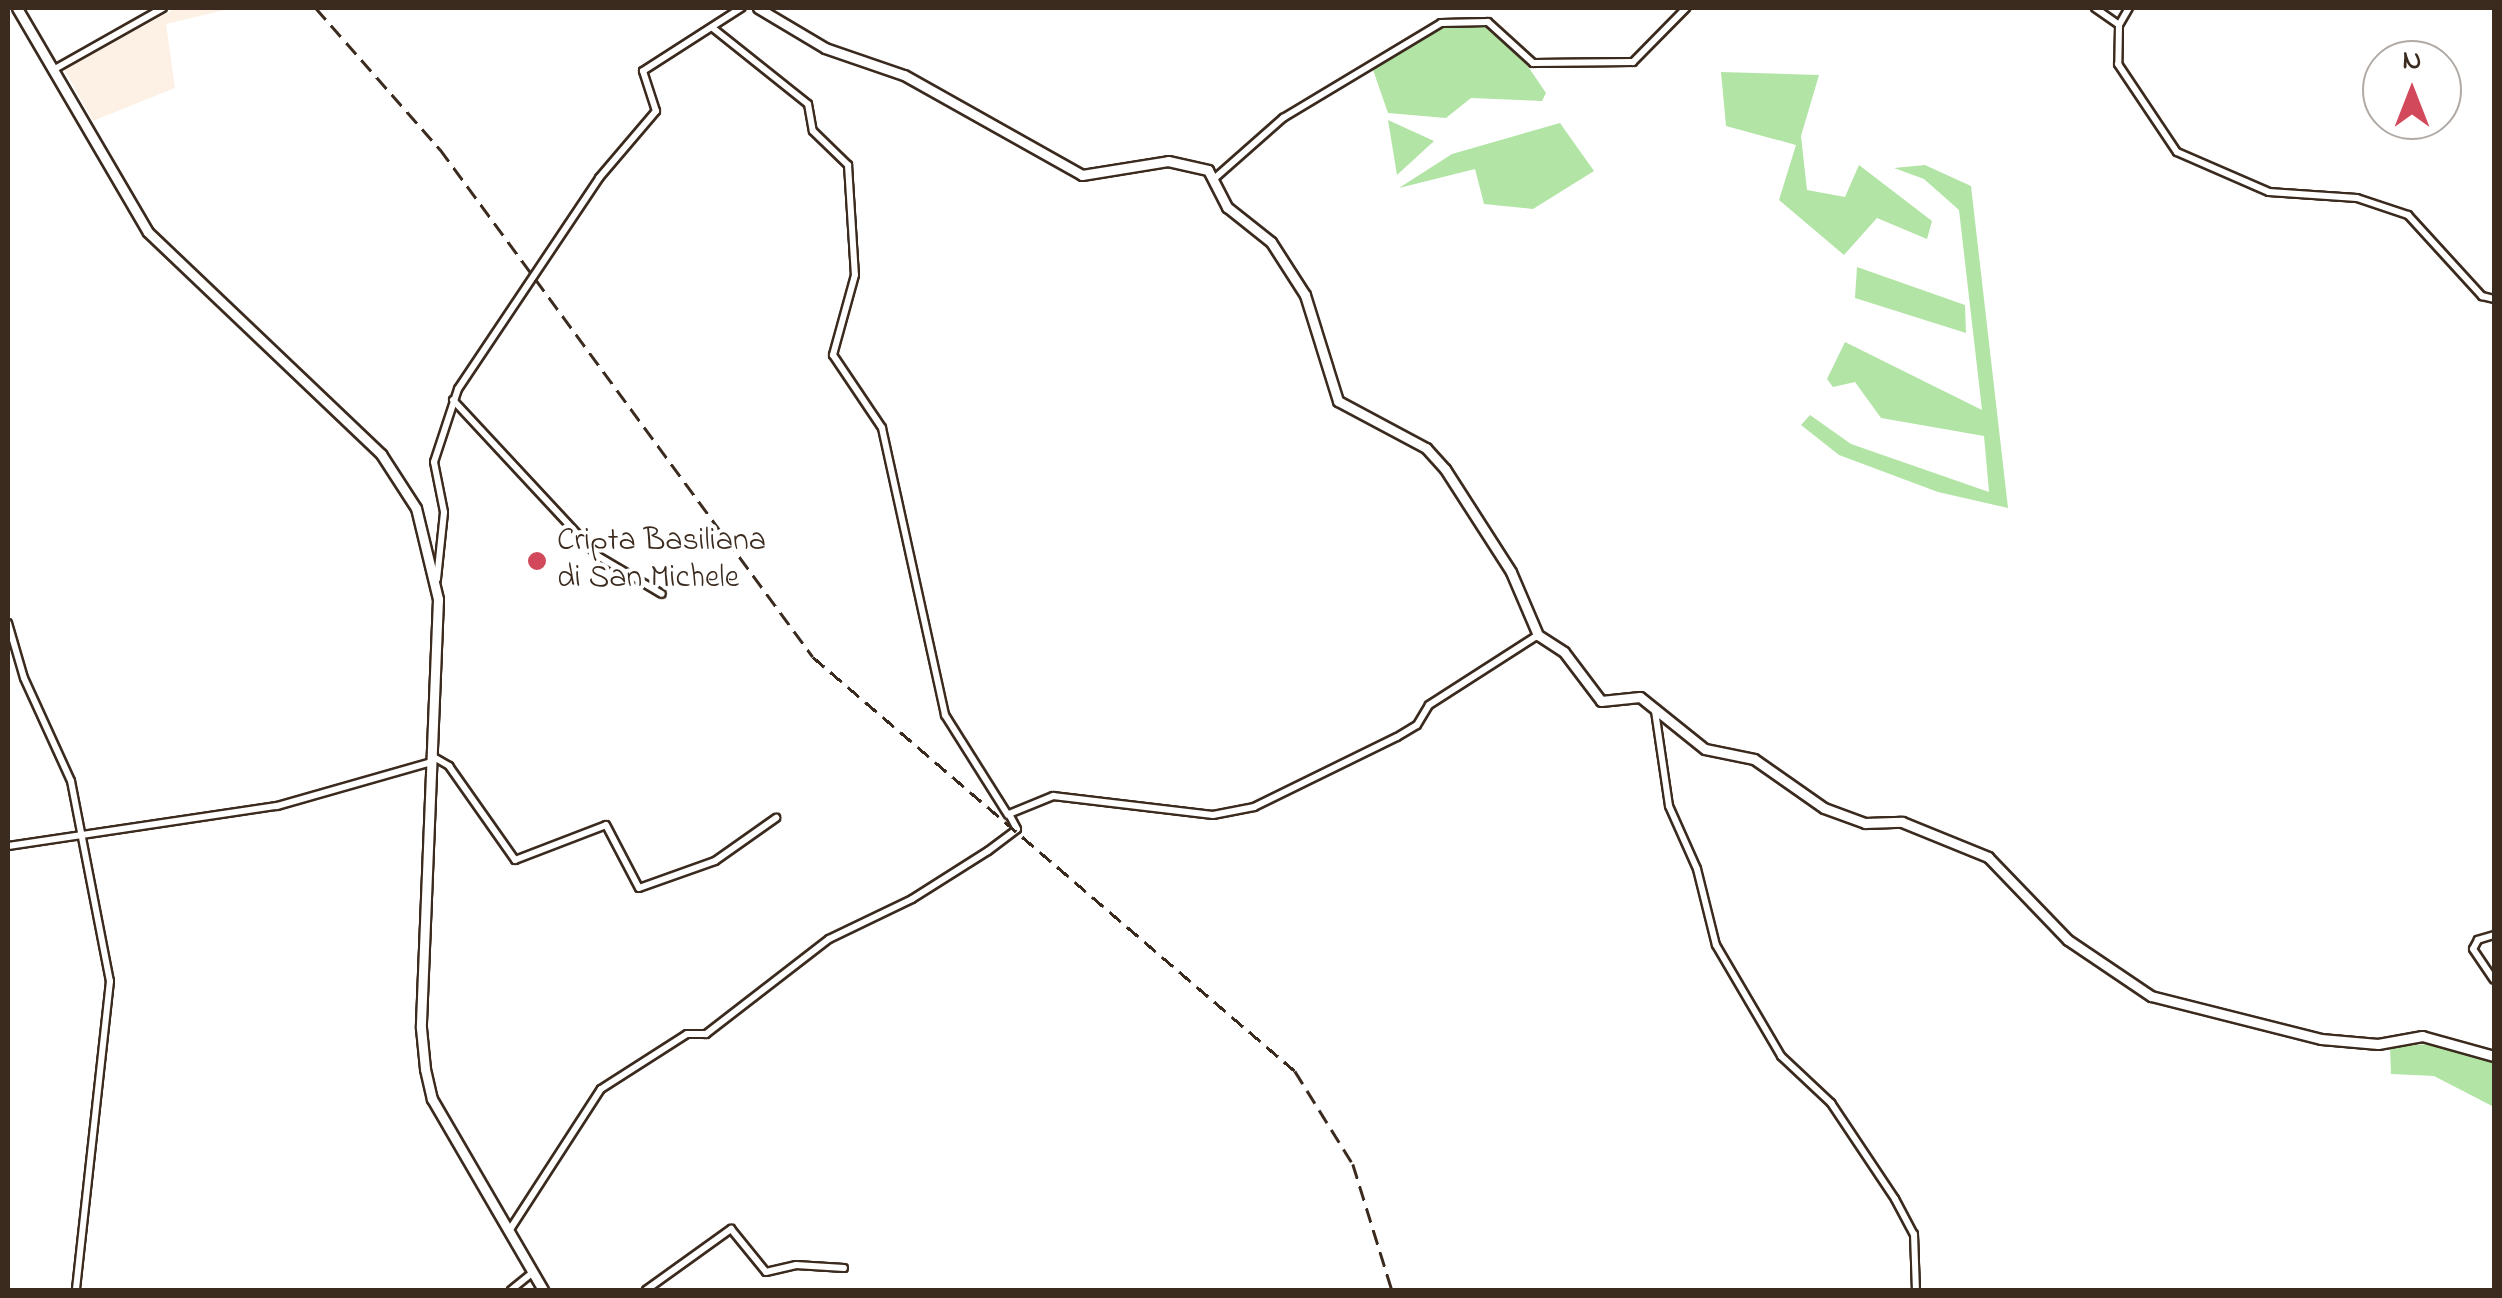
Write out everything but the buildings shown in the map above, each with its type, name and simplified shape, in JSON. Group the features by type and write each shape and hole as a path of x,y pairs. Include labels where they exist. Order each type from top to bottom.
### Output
{"street":[{"path":"17,8 156,242 393,468 422,524 437,578"},
{"path":"53,70 163,8"},
{"path":"543,1290 432,1099 425,1068 421,1028 437,578 444,512 434,462 453,400 600,178 656,111 643,71 714,29 740,8"},
{"path":"758,8 825,48 904,75 1082,175 1168,161 1208,170 1228,207 1271,242 1305,295 1338,401 1426,448 1452,478 1478,528 1511,572 1538,634 1564,652 1601,701 1640,697 1705,749 1754,759 1824,808 1865,823 1902,822 2000,864 2068,940 2151,996 2321,1039 2378,1044 2422,1036 2494,1056"},
{"path":"1214,178 1283,118 1441,23 1488,22 1533,63 1632,62 1686,8"},
{"path":"2095,8 2119,25"},
{"path":"2129,8 2119,25 2118,64 2177,152 2269,192 2356,198 2408,214 2482,296 2494,299"},
{"path":"508,1232 601,1089 687,1034 706,1034 828,940 988,851 1018,829 945,715 882,428 834,354 855,275 848,165 813,130 808,104 714,29"},
{"path":"453,400 598,556 662,594"},
{"path":"8,622 24,678 72,781 112,1005 102,1042 100,1113 76,1290"},
{"path":"1008,815 1053,796 1213,815 1254,807 1398,737 1417,725 1430,705 1538,634"},
{"path":"1655,709 1669,806 1697,869 1716,945 1780,1056 1831,1103 1895,1199 1914,1234 1916,1290"},
{"path":"8,846 278,806 431,758 449,766 515,860 606,825 639,888 715,861 760,835 776,818"},
{"path":"2494,935 2478,940 2474,949 2494,980"},
{"path":"646,1290 731,1229 766,1272 796,1265 844,1268"},
{"path":"510,1290 532,1273"}],"shaded area":[{"path":"176,8 225,10 166,24 175,88 93,121 64,69"}],"green space":[{"path":"1438,25 1484,26 1525,62 1546,93 1542,101 1471,98 1446,118 1388,113 1372,67"},
{"path":"1721,72 1819,75 1801,136 1807,190 1845,197 1859,165 1932,221 1927,239 1877,218 1844,255 1779,200 1796,145 1726,126"},
{"path":"1388,120 1434,141 1397,175"},
{"path":"1560,123 1594,171 1533,209 1484,204 1475,169 1399,188 1452,154"},
{"path":"1925,165 1971,186 2008,508 1938,492 1839,455 1801,425 1810,415 1851,444 1989,492 1984,436 1881,418 1855,382 1833,387 1827,379 1845,342 1982,410 1959,210 1924,179 1894,168"},
{"path":"1857,267 1965,305 1966,333 1855,298"},
{"path":"2429,1044 2494,1061 2494,1107 2434,1076 2391,1074 2390,1047"}],"railway":[{"path":"316,8 440,149 813,657 1295,1071 1353,1164 1392,1290"}],"place":[{"name":"Cripta Basiliana di San Michele","path":"537,561"}]}
